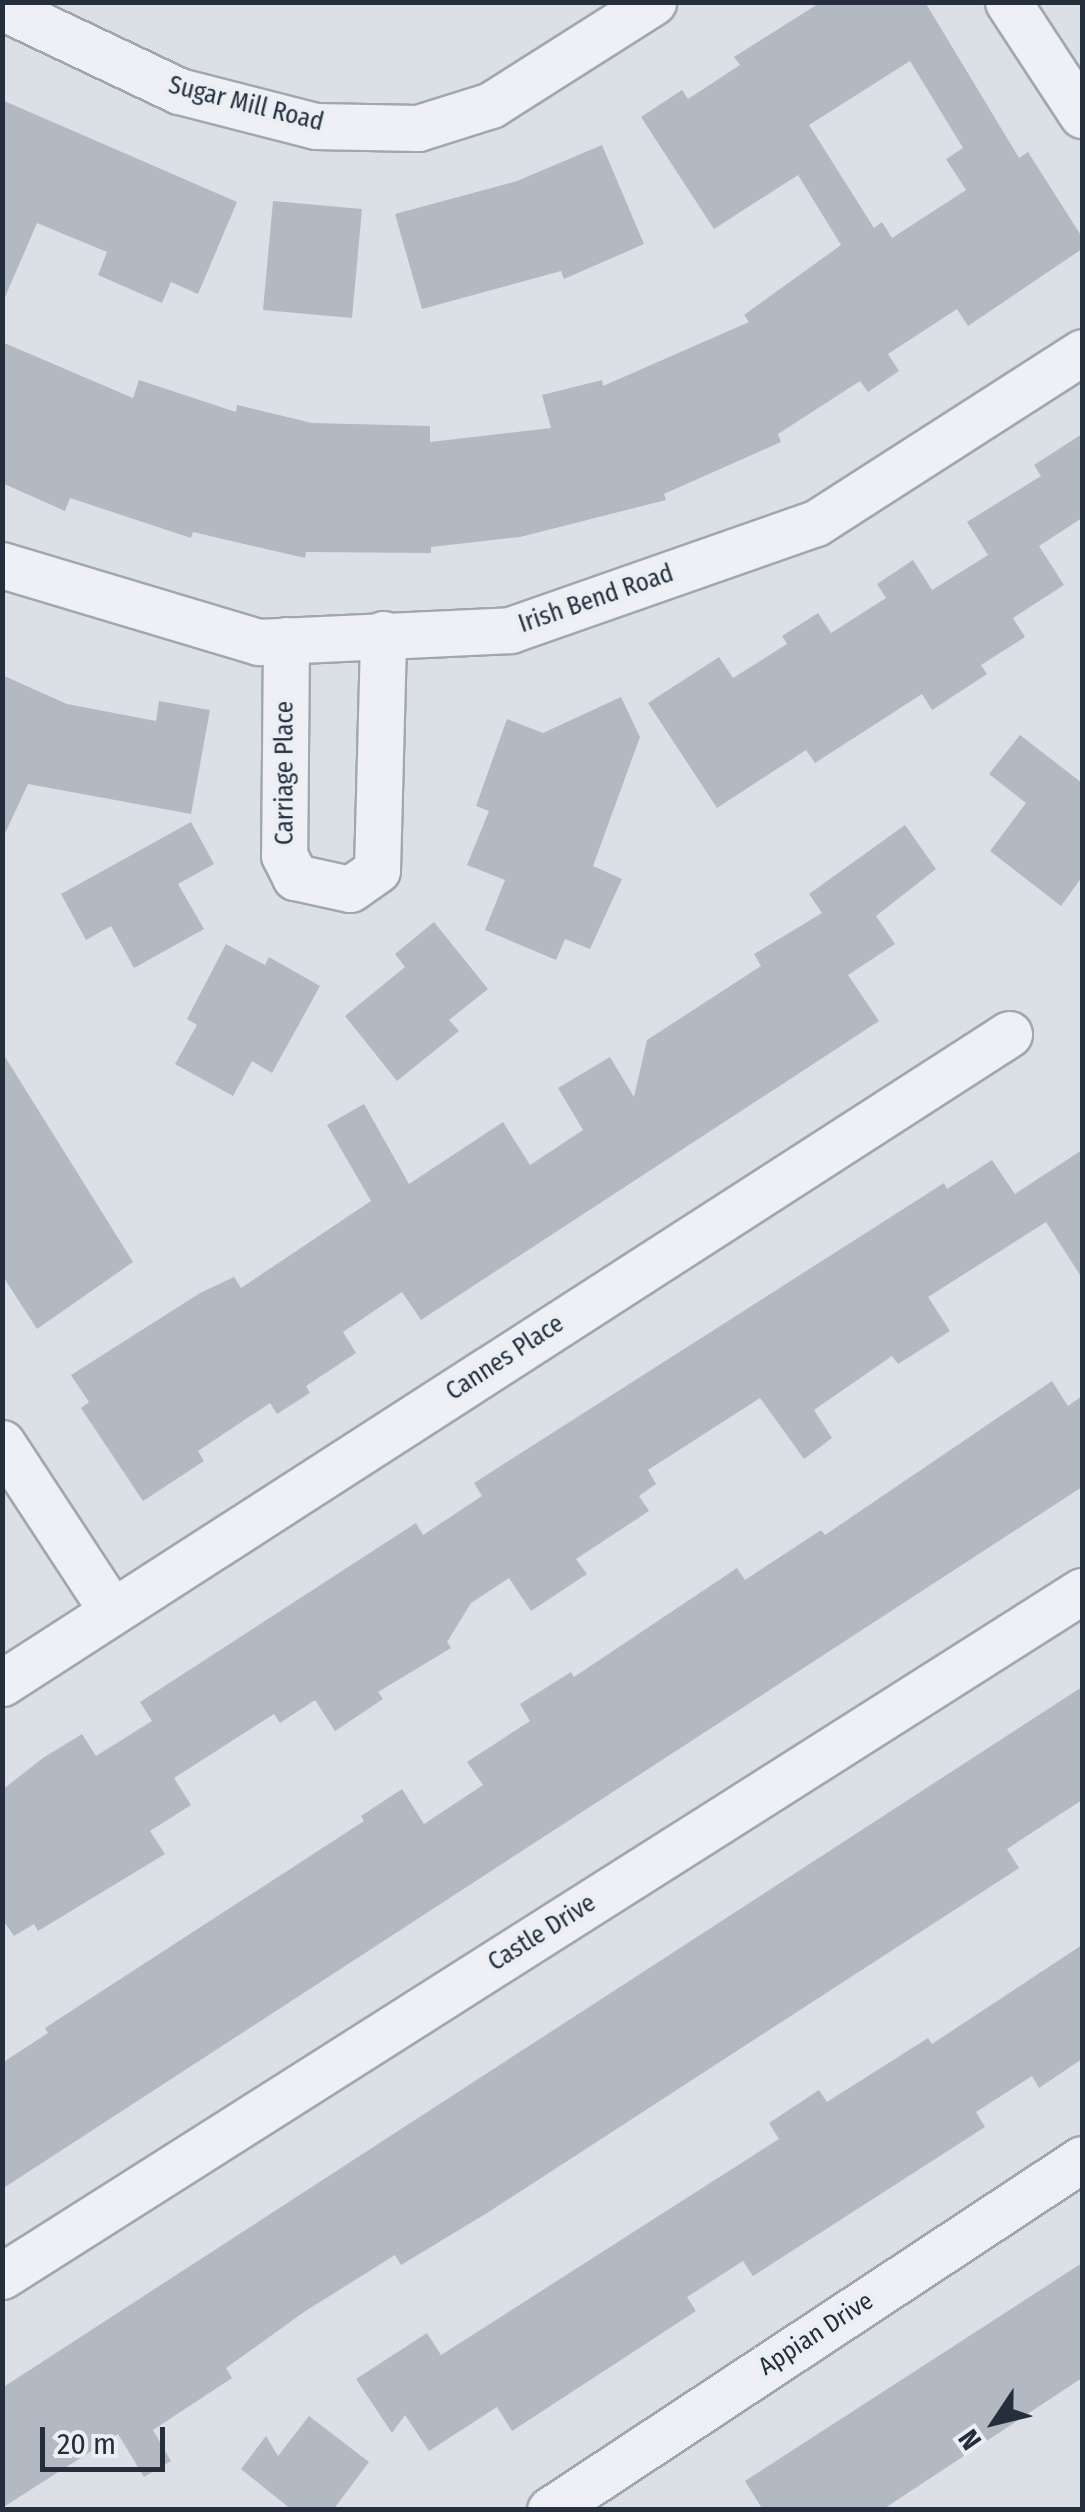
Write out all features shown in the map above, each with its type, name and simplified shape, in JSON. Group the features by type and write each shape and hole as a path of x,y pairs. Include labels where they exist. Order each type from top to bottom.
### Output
{"street":[{"name":"Sugar Mill Road","path":"2,7 178,91 316,126 418,128 491,105 653,2"},
{"path":"1008,2 1082,115"},
{"name":"Irish Bend Road","path":"2,566 258,642 510,630 816,523 1082,352"},
{"name":"Carriage Place","path":"286,640 284,855 294,877 350,889 377,870 382,634"},
{"name":"Cannes Place","path":"2,1683 1009,1034"},
{"path":"2,1443 112,1610"},
{"name":"Castle Drive","path":"2,2276 1082,1591"},
{"name":"Appian Drive","path":"550,2510 1082,2159"}],"building":[{"path":"821,2 925,2 1019,158 1028,152 1082,237 1082,249 968,326 957,309 888,354 899,371 868,392 860,381 778,434 781,442 664,494 666,500 520,537 431,547 431,553 306,552 305,558 193,532 191,538 70,498 65,511 2,483 2,342 133,398 139,380 236,412 237,405 312,423 430,426 430,442 551,428 542,395 602,380 603,386 749,322 744,315 841,245 798,175 714,229 641,117 682,90 688,99 740,65 734,57","holes":["910,61 963,148 946,159 966,190 892,238 882,222 874,228 809,125"]},
{"path":"2,100 237,202 198,294 171,282 162,303 98,275 107,252 37,223 2,304"},
{"path":"602,145 644,244 564,279 561,271 422,309 395,214 517,181"},
{"path":"273,201 362,209 352,318 263,310"},
{"path":"1082,434 1082,518 1039,546 1064,585 1013,618 1025,637 981,665 987,674 932,710 922,694 815,763 806,750 717,808 648,703 719,657 733,678 787,644 782,636 818,613 831,633 886,598 877,584 913,560 932,590 988,555 967,522 1041,476 1034,465"},
{"path":"2,675 67,704 156,721 159,701 210,710 191,814 28,784 2,840"},
{"path":"621,697 640,737 593,866 622,879 590,949 565,939 556,960 485,930 505,880 467,865 489,811 476,806 507,719 543,733"},
{"path":"1020,735 1082,783 1082,877 1061,906 990,851 1026,803 989,774"},
{"path":"191,822 214,864 178,884 204,929 134,968 111,926 86,940 61,894"},
{"path":"905,825 936,869 876,916 895,944 848,975 879,1021 421,1320 402,1292 343,1332 356,1353 306,1386 310,1393 277,1414 270,1403 198,1451 204,1461 143,1501 81,1408 89,1402 71,1375 200,1293 234,1277 241,1288 371,1201 327,1125 364,1104 409,1184 503,1122 530,1165 583,1130 558,1088 610,1057 634,1097 647,1040 761,966 754,954 822,913 809,894"},
{"path":"434,922 488,989 449,1020 459,1031 397,1081 345,1016 405,967 395,954"},
{"path":"226,944 265,965 269,957 320,986 272,1073 252,1061 233,1096 175,1064 197,1025 187,1019"},
{"path":"2,1052 133,1262 37,1329 2,1275"},
{"path":"1082,1150 1082,1278 1046,1222 928,1297 950,1331 898,1364 892,1356 814,1410 832,1438 804,1459 760,1398 648,1470 656,1484 639,1496 649,1511 576,1559 587,1574 531,1611 509,1578 471,1603 447,1642 451,1648 378,1692 383,1699 335,1731 315,1700 280,1723 274,1714 174,1778 191,1805 150,1831 165,1854 38,1931 34,1924 14,1936 2,1919 2,1790 43,1758 82,1734 96,1756 152,1721 140,1702 416,1523 423,1535 482,1496 474,1483 944,1183 947,1189 992,1160 1015,1194"},
{"path":"1052,1381 1068,1406 1082,1396 1082,1487 2,2189 2,2063 48,2033 45,2028 364,1821 361,1816 402,1789 424,1824 483,1785 467,1762 530,1721 520,1704 571,1672 574,1677 737,1568 745,1580 821,1530 825,1535"},
{"path":"1082,1687 1082,1800 1007,1849 1019,1868 487,2213 401,2265 395,2255 304,2312 226,2368 232,2378 153,2430 171,2461 144,2477 118,2434 2,2508 2,2388"},
{"path":"1082,1945 1082,2059 1039,2088 1032,2076 976,2112 985,2127 753,2276 743,2261 687,2297 696,2311 512,2431 497,2407 429,2451 405,2415 392,2433 356,2379 427,2333 441,2355 779,2139 769,2123 819,2090 827,2102 928,2038 932,2044"},
{"path":"1082,2263 1082,2378 882,2510 763,2510 745,2481"},
{"path":"309,2416 369,2462 333,2510 292,2510 241,2469 266,2436 278,2456"}]}
